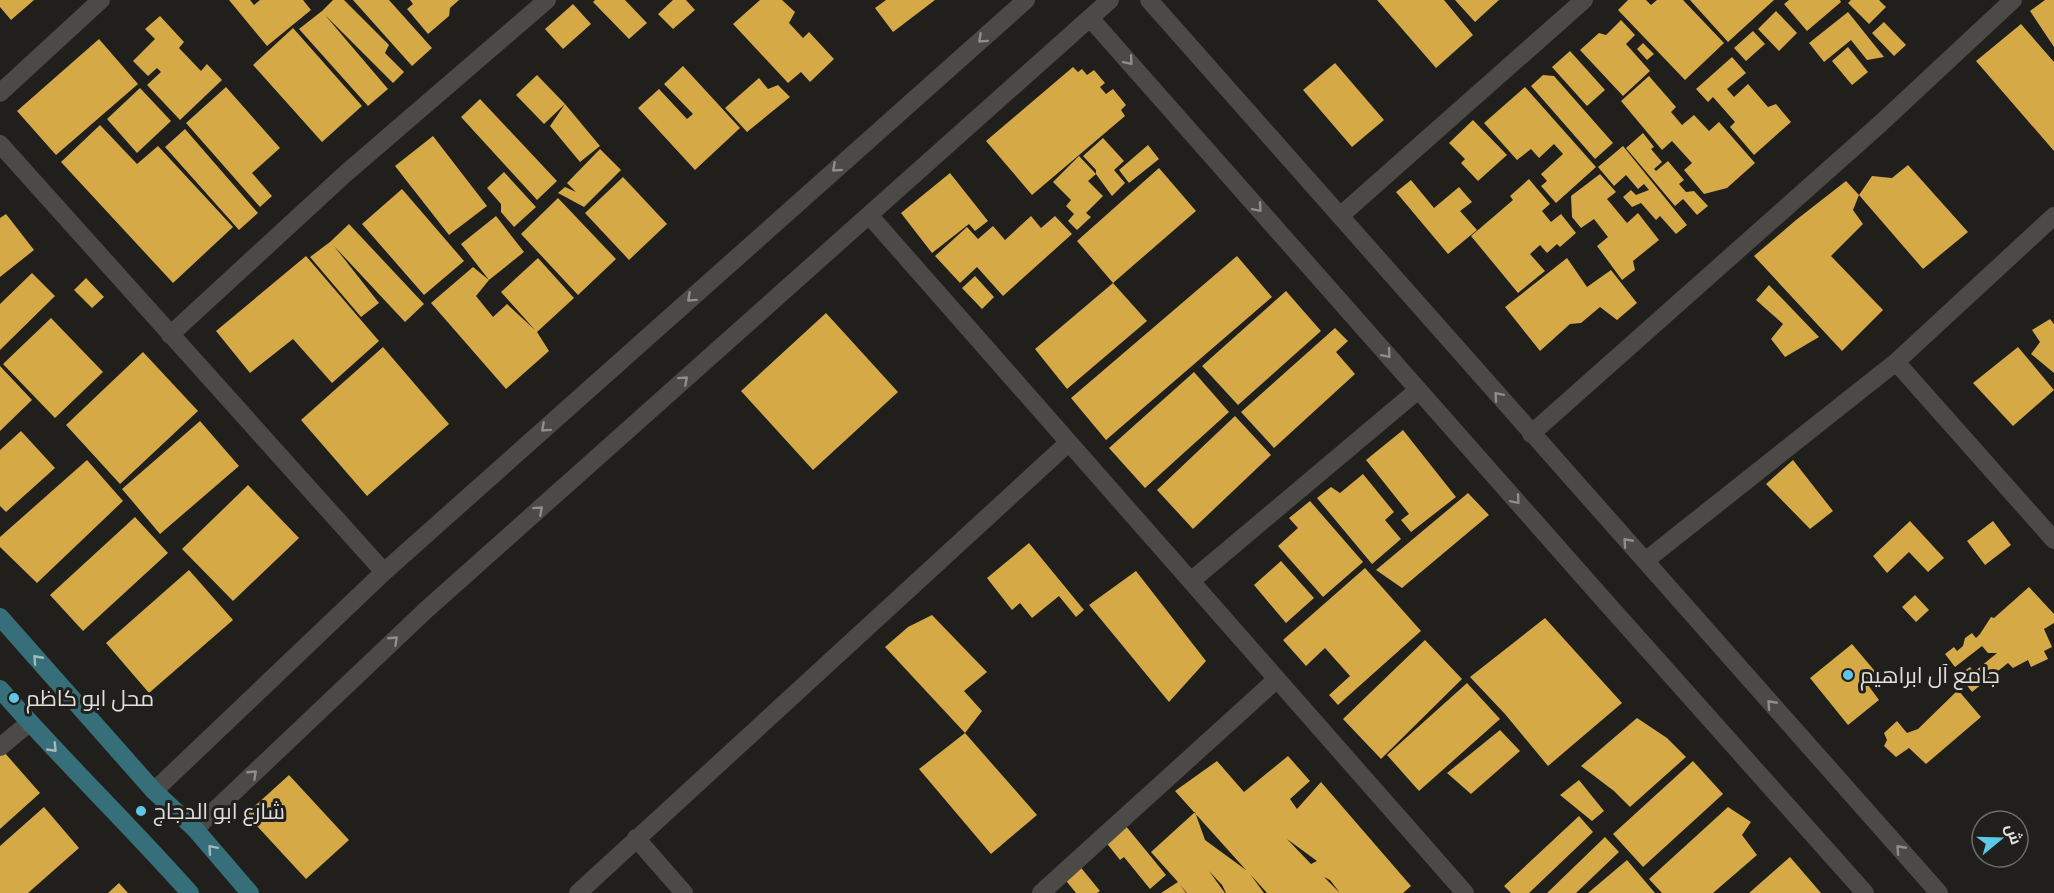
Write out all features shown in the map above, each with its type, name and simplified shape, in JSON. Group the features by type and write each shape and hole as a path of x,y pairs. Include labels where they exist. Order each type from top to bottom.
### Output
{"street":[{"path":"0,93 101,0"},
{"path":"170,335 345,174 547,0"},
{"path":"154,791 384,572 1026,0"},
{"path":"195,829 426,610 1110,0"},
{"path":"1149,0 1939,893"},
{"path":"1340,216 1584,0"},
{"path":"1532,434 1880,124 2013,0"},
{"path":"1090,18 1865,893"},
{"path":"0,144 384,572"},
{"path":"869,215 1067,444 1191,580 1465,893"},
{"path":"1644,561 1896,362 2054,216"},
{"path":"1896,362 2054,540"},
{"path":"1191,580 1418,390"},
{"path":"578,893 1067,444"},
{"path":"0,617 154,791 195,829 250,893"},
{"path":"1041,893 1277,679"},
{"path":"0,689 29,723 190,893"},
{"path":"0,747 29,723"},
{"path":"636,838 684,893"}],"building":[{"path":"0,0 34,0 11,20 0,7"},
{"path":"229,0 250,0 254,5 260,0 303,0 311,10 267,46"},
{"path":"333,0 344,0 389,45 385,53 404,72 393,83 325,15 388,89 368,106 299,29"},
{"path":"353,0 389,0 432,48 412,66"},
{"path":"410,0 459,0 450,8 449,16 428,34 407,9 413,4"},
{"path":"595,0 625,0 647,23 629,39 593,2"},
{"path":"673,0 686,0 695,10 673,29 658,14"},
{"path":"760,0 782,0 795,12 789,23 803,38 809,32 834,59 810,82 801,72 788,83 733,24"},
{"path":"886,0 935,0 893,32 875,8"},
{"path":"1377,0 1444,0 1473,35 1436,68"},
{"path":"1455,0 1499,0 1475,22"},
{"path":"1628,0 1646,0 1651,5 1657,0 1683,0 1724,43 1685,80 1618,10"},
{"path":"1690,0 1774,0 1728,42"},
{"path":"1789,0 1840,0 1841,2 1807,31 1784,4"},
{"path":"1851,0 1879,0 1886,7 1869,24 1848,3"},
{"path":"2045,0 2054,0 2054,47 2030,11"},
{"path":"573,4 591,24 563,49 545,29"},
{"path":"1776,11 1797,33 1779,51 1758,29"},
{"path":"1848,12 1884,57 1867,60 1851,40 1824,62 1809,43"},
{"path":"160,16 184,42 179,48 201,71 207,64 222,80 180,120 147,85 161,72 157,68 148,76 133,61 155,39 145,29"},
{"path":"1621,20 1635,35 1626,44 1650,71 1623,96 1580,50 1599,33 1606,35"},
{"path":"1884,22 1906,45 1894,56 1872,33"},
{"path":"2021,24 2054,62 2054,151 1976,61"},
{"path":"293,28 362,106 322,142 253,65"},
{"path":"1753,31 1765,44 1746,61 1734,48"},
{"path":"99,39 138,84 56,155 17,111"},
{"path":"1643,43 1654,54 1647,60 1637,49"},
{"path":"1848,47 1868,72 1852,85 1832,61"},
{"path":"1570,51 1605,90 1587,106 1552,67"},
{"path":"1732,57 1746,73 1727,89 1734,97 1748,84 1768,107 1776,104 1791,122 1754,155 1730,127 1735,122 1713,97 1708,102 1696,89"},
{"path":"1335,63 1384,120 1352,147 1303,90"},
{"path":"683,66 740,128 695,170 638,108 659,89 687,119 693,114 664,84"},
{"path":"1073,67 1078,72 1082,69 1087,75 1094,70 1105,83 1100,87 1106,94 1113,89 1126,105 1121,110 1125,116 1032,195 986,141"},
{"path":"537,75 565,104 544,124 516,95"},
{"path":"1543,75 1554,76 1613,143 1595,159 1531,86"},
{"path":"1649,76 1676,107 1671,112 1682,125 1694,115 1709,131 1719,122 1755,163 1727,188 1704,194 1684,170 1692,163 1672,141 1662,150 1621,101"},
{"path":"759,78 768,89 778,85 790,97 747,132 725,108"},
{"path":"226,87 280,148 252,173 272,196 260,207 186,123"},
{"path":"1525,87 1596,167 1556,203 1541,186 1547,181 1541,174 1563,154 1554,144 1539,158 1531,149 1517,160 1484,123"},
{"path":"140,88 171,121 137,153 107,119"},
{"path":"480,99 557,181 537,200 461,117"},
{"path":"565,104 600,146 580,162 550,126"},
{"path":"1473,120 1507,155 1478,181 1461,163 1465,159 1449,143"},
{"path":"100,125 137,164 158,146 233,227 173,283 61,162"},
{"path":"185,129 258,213 239,230 165,147"},
{"path":"1643,133 1654,147 1651,149 1662,162 1654,169 1656,171 1668,161 1684,180 1679,184 1686,192 1694,191 1708,206 1697,215 1683,199 1675,206 1626,148"},
{"path":"433,136 487,206 449,235 395,166"},
{"path":"1103,138 1124,161 1114,170 1125,183 1112,196 1096,174 1096,170 1083,156"},
{"path":"1148,145 1159,159 1129,183 1119,170"},
{"path":"1623,146 1687,225 1676,234 1660,216 1656,220 1641,203 1632,207 1623,197 1631,190 1636,195 1649,190 1644,184 1638,189 1626,175 1614,186 1598,167"},
{"path":"600,149 621,170 584,207 558,193 565,187 576,192 567,183"},
{"path":"1079,156 1096,174 1088,181 1103,196 1086,213 1091,217 1077,230 1068,221 1074,214 1066,206 1071,200 1053,182"},
{"path":"1908,165 1968,232 1923,269 1859,195 1872,176 1892,178"},
{"path":"1159,168 1196,211 1113,283 1077,241"},
{"path":"504,172 536,207 514,227 501,212 501,204 487,188"},
{"path":"950,173 988,221 975,231 969,224 932,253 901,213"},
{"path":"1600,174 1616,192 1607,199 1627,223 1638,213 1659,240 1633,261 1635,270 1622,280 1597,246 1608,237 1594,219 1581,228 1572,217 1571,196"},
{"path":"623,177 667,224 629,260 585,213"},
{"path":"1529,179 1550,204 1542,211 1551,222 1561,214 1576,233 1560,247 1557,244 1547,253 1540,245 1530,254 1545,271 1518,293 1471,236 1513,200 1510,196"},
{"path":"1411,180 1434,208 1459,187 1472,202 1460,211 1477,230 1448,254 1396,192"},
{"path":"1846,181 1859,195 1853,210 1863,224 1831,256 1883,310 1842,351 1754,256"},
{"path":"402,189 464,261 424,295 362,224"},
{"path":"558,198 616,259 578,295 521,234"},
{"path":"6,214 34,250 0,277 0,218"},
{"path":"496,216 524,252 489,280 461,244"},
{"path":"1031,216 1041,228 1055,216 1072,234 1003,296 977,267 960,283 935,256 967,227 978,239 993,226 1005,240"},
{"path":"349,224 424,304 405,322 334,246 379,303 361,317 310,257"},
{"path":"306,256 379,341 332,383 293,339 250,373 216,331"},
{"path":"1237,256 1272,297 1106,440 1071,398"},
{"path":"538,258 574,298 537,332 549,351 506,389 431,303 473,267 489,280 476,296 493,317 507,304 535,330 501,292"},
{"path":"1567,258 1587,287 1611,270 1637,303 1617,320 1600,307 1581,323 1570,324 1540,351 1505,307"},
{"path":"32,273 55,296 0,350 0,304"},
{"path":"975,276 994,297 982,309 962,288"},
{"path":"86,278 104,297 92,308 74,290"},
{"path":"1113,283 1147,321 1067,389 1035,349"},
{"path":"1769,285 1819,337 1785,357 1771,339 1783,324 1756,300"},
{"path":"1286,291 1321,331 1238,405 1202,366"},
{"path":"826,313 898,392 813,470 741,391"},
{"path":"51,318 103,372 55,418 3,364"},
{"path":"2050,319 2054,324 2054,373 2031,354 2040,342 2032,330"},
{"path":"1335,328 1348,341 1336,352 1355,374 1274,448 1241,412"},
{"path":"383,347 449,424 367,496 301,420"},
{"path":"2018,347 2054,390 2013,426 1973,383"},
{"path":"143,352 198,411 120,484 66,425"},
{"path":"0,366 32,400 0,431"},
{"path":"1194,372 1229,412 1145,488 1109,448"},
{"path":"1235,416 1271,455 1193,529 1157,490"},
{"path":"200,421 239,466 160,534 122,489"},
{"path":"1403,430 1456,497 1411,532 1401,520 1409,514 1366,460"},
{"path":"21,431 55,468 6,512 0,506 0,450"},
{"path":"87,460 123,501 37,583 0,547 0,537"},
{"path":"1793,460 1833,511 1810,529 1766,484"},
{"path":"1363,474 1394,512 1385,520 1401,539 1372,564 1317,498 1331,487 1340,493"},
{"path":"248,485 299,538 233,601 182,549"},
{"path":"1468,493 1489,515 1402,588 1376,570"},
{"path":"1310,501 1363,562 1323,597 1278,546 1298,528 1289,518"},
{"path":"135,517 168,553 83,631 50,595"},
{"path":"1910,521 1944,558 1928,572 1909,552 1887,573 1873,556"},
{"path":"1993,521 2011,545 1985,565 1967,541"},
{"path":"1029,543 1084,610 1076,617 1059,596 1032,618 1020,603 1012,610 987,578"},
{"path":"1281,561 1314,598 1286,623 1254,585"},
{"path":"1365,568 1421,631 1338,705 1329,695 1350,676 1325,648 1306,666 1283,640"},
{"path":"189,570 233,620 149,693 106,643"},
{"path":"1136,571 1206,661 1169,702 1089,605"},
{"path":"2029,587 2054,614 2054,623 2044,629 2052,647 2044,651 2048,659 2031,667 2028,660 2013,668 2008,663 1972,692 1959,675 1970,667 1974,672 1997,653 1988,653 1982,646 1955,667 1945,654 1954,647 1957,651 1963,646 1965,638 1972,633 1976,638 1991,617 1994,618"},
{"path":"1915,595 1929,610 1916,622 1902,607"},
{"path":"932,615 987,672 964,691 982,711 965,733 885,647 908,627"},
{"path":"1545,618 1622,703 1548,766 1505,714 1470,677"},
{"path":"1425,640 1462,679 1381,759 1343,719"},
{"path":"1852,644 1879,676 1868,685 1879,700 1848,725 1810,678"},
{"path":"1467,683 1500,719 1419,791 1387,755"},
{"path":"1958,690 1981,717 1926,764 1909,748 1896,757 1884,746 1887,740 1884,733 1897,721 1907,733 1918,729"},
{"path":"1637,718 1667,738 1686,757 1630,807 1614,791 1581,766"},
{"path":"1500,730 1520,751 1471,794 1447,773"},
{"path":"965,733 1037,815 991,854 919,769"},
{"path":"4,752 40,793 0,829 0,755"},
{"path":"1288,756 1310,781 1290,799 1297,809 1321,782 1411,886 1403,893 1340,893 1267,893 1250,874 1264,893 1226,893 1209,871 1225,893 1187,893 1180,885 1186,893 1161,893 1178,882 1151,852 1194,813 1175,791 1217,761 1244,792","holes":["1196,814 1246,870 1205,840","1287,839 1317,861 1311,864","1324,877 1330,880 1340,893"]},
{"path":"1693,761 1723,794 1643,867 1613,834"},
{"path":"289,775 349,840 306,879 246,814"},
{"path":"1579,780 1604,811 1592,821 1560,795"},
{"path":"44,807 79,848 28,893 0,893 0,846"},
{"path":"1728,807 1751,822 1742,835 1757,855 1713,893 1662,893 1649,879"},
{"path":"1579,816 1593,832 1529,893 1511,893 1504,886"},
{"path":"1125,825 1166,875 1150,889 1124,857 1120,860 1105,841"},
{"path":"1605,837 1619,852 1576,893 1547,893"},
{"path":"1790,857 1821,893 1749,893"},
{"path":"1627,860 1655,893 1588,893"},
{"path":"1078,864 1100,891 1076,893 1063,877"},
{"path":"119,883 128,893 108,893"}],"place":[{"name":"جامع آل ابراهيم","path":"1848,675"},
{"name":"محل ابو كاظم","path":"14,698"},
{"name":"شارع ابو الدجاج","path":"141,811"}]}
